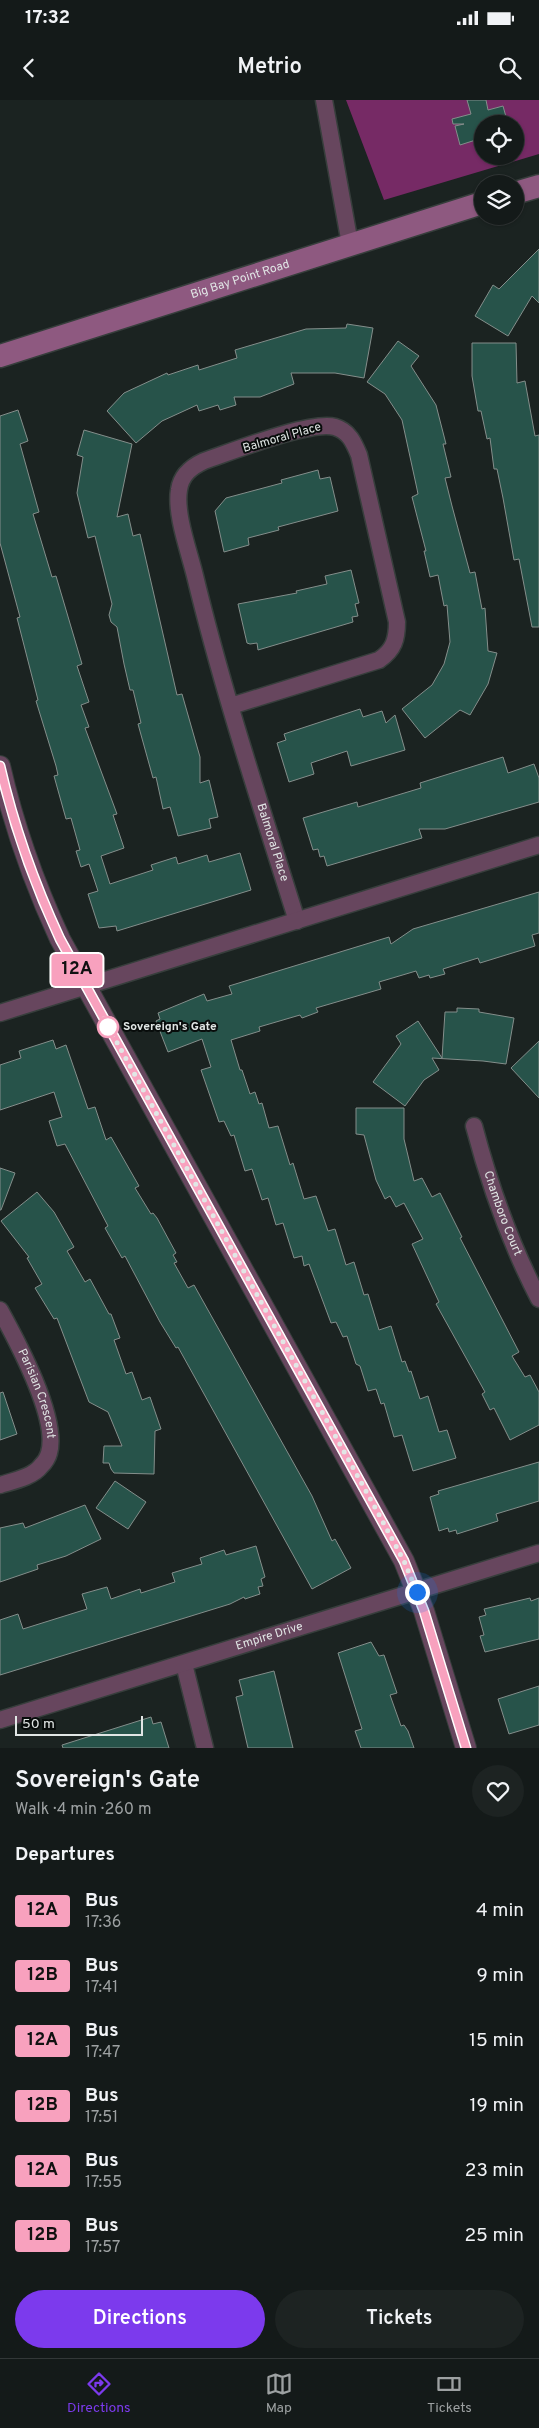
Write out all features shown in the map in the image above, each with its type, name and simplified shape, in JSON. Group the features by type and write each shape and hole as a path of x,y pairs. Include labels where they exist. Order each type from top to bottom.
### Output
{"main road":[{"path":"524,190 539,186"},
{"name":"Big Bay Point Road","path":"0,356 474,205"}],"street":[{"path":"324,100 350,244"},
{"name":"Balmoral Place","path":"231,706 379,660 392,649 395,642 398,622 359,455 347,433 336,427 313,427 204,461 189,469 180,484 178,501 211,642 297,921"},
{"path":"0,766 13,820 37,888 60,939 404,1561 417,1592 466,1748"},
{"path":"0,1013 539,845"},
{"name":"Chamboro Court","path":"474,1126 488,1177 515,1253 539,1299"},
{"name":"Parisian Crescent","path":"0,1310 27,1361 51,1437 49,1454 40,1468 22,1478 0,1485"},
{"name":"Empire Drive","path":"0,1720 539,1553"},
{"path":"184,1664 204,1748"}],"shaded area":[{"path":"346,100 539,100 539,154 524,158 524,115 474,115 474,165 502,165 384,200"}],"building":[{"path":"467,100 486,100 488,110 503,106 506,115 474,115 474,141 460,145 455,126 464,124 453,124 452,119 471,114"},
{"path":"539,249 539,303 532,296 508,336 475,316 493,285 499,289"},
{"path":"347,324 373,328 364,378 335,373 291,373 294,384 260,397 234,397 236,405 220,410 218,405 199,411 197,405 162,421 136,443 107,411 124,393 167,373 168,375 198,365 199,370 237,358 235,350 306,329 346,328"},
{"path":"398,341 419,356 411,366 436,405 446,444 443,444 451,477 445,478 470,573 475,572 482,609 485,608 488,651 497,653 488,684 470,715 460,710 425,738 402,709 432,685 444,664 450,642 447,605 444,606 438,575 430,577 424,551 426,551 412,497 418,494 402,420 385,394 367,382"},
{"path":"472,343 516,343 517,383 525,381 535,436 539,435 539,627 532,627 519,559 514,560 497,469 494,469 490,438 487,439 481,411 478,411 472,376"},
{"path":"18,410 28,441 20,444 39,512 33,514 52,577 56,576 82,664 77,666 89,702 81,705 89,727 85,728 117,814 113,815 124,848 101,856 110,884 153,870 151,865 176,857 178,864 207,855 209,862 240,853 251,890 117,931 116,926 99,928 88,894 98,891 89,864 81,867 76,851 80,850 71,818 66,819 54,776 58,775 56,766 36,701 38,700 17,618 20,617 0,543 0,416"},
{"path":"84,430 132,444 117,517 128,514 133,536 140,534 177,695 182,694 200,757 200,783 209,780 218,817 209,819 211,828 178,836 170,807 163,809 156,777 153,778 138,724 141,723 133,690 130,690 117,627 111,622 109,615 112,604 95,536 88,538 77,493 83,457 77,455"},
{"path":"318,470 320,479 330,477 338,511 278,527 279,530 248,538 249,545 224,552 215,511 226,498 282,483 281,480"},
{"path":"351,570 359,603 355,604 358,616 352,617 353,622 258,650 257,643 247,643 238,604 297,593 296,591 327,584 325,576"},
{"path":"360,709 363,717 382,711 386,723 395,715 405,750 351,766 347,751 311,763 314,774 289,782 277,743 286,740 284,734"},
{"path":"503,757 508,773 534,764 539,778 539,802 445,829 419,829 422,838 327,866 324,856 320,857 318,849 313,850 303,818 357,802 358,807 421,788 420,783"},
{"path":"539,892 539,933 532,935 535,946 480,963 478,958 443,969 445,974 430,978 429,975 419,978 416,971 379,982 381,989 316,1008 318,1012 302,1018 300,1015 259,1027 260,1031 231,1040 250,1094 255,1092 259,1104 262,1103 269,1128 278,1126 290,1165 293,1163 304,1199 316,1196 328,1231 335,1229 346,1265 354,1262 364,1295 368,1294 379,1330 391,1326 402,1362 405,1361 409,1372 411,1371 420,1399 428,1396 439,1432 447,1430 456,1458 413,1471 402,1435 394,1437 384,1403 381,1404 376,1389 368,1391 360,1366 356,1364 347,1336 343,1337 336,1322 331,1323 309,1264 304,1266 302,1256 294,1258 283,1223 276,1225 268,1198 262,1200 252,1169 245,1171 234,1135 231,1136 224,1121 219,1122 201,1070 211,1067 202,1039 168,1052 156,1021 160,1019 158,1013 204,994 207,1001 232,994 229,986 389,937 391,944 413,929"},
{"path":"457,1008 479,1009 479,1012 514,1018 506,1064 432,1058 439,1070 424,1080 405,1106 373,1082 401,1044 396,1036 418,1021 442,1058 445,1012 457,1012"},
{"path":"53,1040 56,1049 66,1045 88,1109 95,1107 106,1140 111,1137 139,1186 135,1188 151,1214 153,1213 157,1218 176,1253 173,1255 177,1262 174,1263 188,1288 194,1285 312,1496 332,1541 335,1539 351,1568 312,1589 178,1347 176,1348 160,1322 125,1256 122,1258 105,1228 108,1226 65,1144 57,1146 49,1121 62,1117 54,1092 0,1110 0,1065 21,1058 19,1051"},
{"path":"539,1041 539,1098 511,1068"},
{"path":"356,1108 404,1108 404,1139 414,1181 422,1178 432,1197 440,1193 462,1237 460,1238 519,1352 512,1356 525,1377 530,1375 539,1392 539,1425 510,1440 494,1408 490,1410 482,1394 485,1392 436,1304 439,1302 412,1244 423,1239 404,1203 396,1207 390,1196 385,1199 376,1180 364,1135 356,1134"},
{"path":"0,1168 15,1173 1,1210 0,1210"},
{"path":"37,1192 54,1212 74,1247 67,1251 85,1282 90,1279 109,1314 111,1314 120,1338 114,1340 126,1374 132,1372 142,1400 150,1397 161,1429 155,1431 154,1474 114,1473 109,1463 103,1463 104,1446 122,1446 108,1412 89,1402 57,1318 54,1319 35,1288 42,1284 27,1258 29,1257 1,1221"},
{"path":"3,1392 17,1434 0,1440 0,1393"},
{"path":"539,1462 539,1501 496,1514 498,1521 457,1534 456,1530 449,1532 448,1528 439,1531 430,1497 439,1494 438,1491"},
{"path":"115,1481 146,1502 128,1529 96,1508"},
{"path":"85,1505 101,1539 66,1556 37,1565 38,1569 0,1582 0,1528 23,1523 25,1528"},
{"path":"256,1546 265,1577 261,1579 263,1586 258,1587 260,1594 245,1599 244,1597 230,1604 0,1675 0,1620 18,1614 23,1629 87,1609 82,1594 107,1587 111,1599 140,1589 141,1593 175,1582 172,1573 202,1564 200,1558 224,1550 226,1555"},
{"path":"530,1598 531,1601 539,1598 539,1639 485,1652 480,1636 484,1635 479,1617 486,1615 484,1609"},
{"path":"371,1642 379,1656 384,1655 397,1693 390,1695 401,1726 404,1725 408,1731 414,1748 361,1748 355,1731 362,1729 338,1653"},
{"path":"274,1671 293,1748 248,1748 236,1697 243,1695 239,1680"},
{"path":"539,1686 539,1725 509,1734 498,1699"},
{"path":"151,1717 153,1724 161,1722 169,1748 63,1748 62,1745"}],"bus line":[{"name":"12A","path":"0,766 13,820 25,856 60,939 404,1561 424,1611 466,1748"}],"place":[{"name":"Sovereign's Gate","path":"108,1027"}],"route":[{"path":"108,1027 104,1019 377,1511 404,1561 417,1592"}]}
